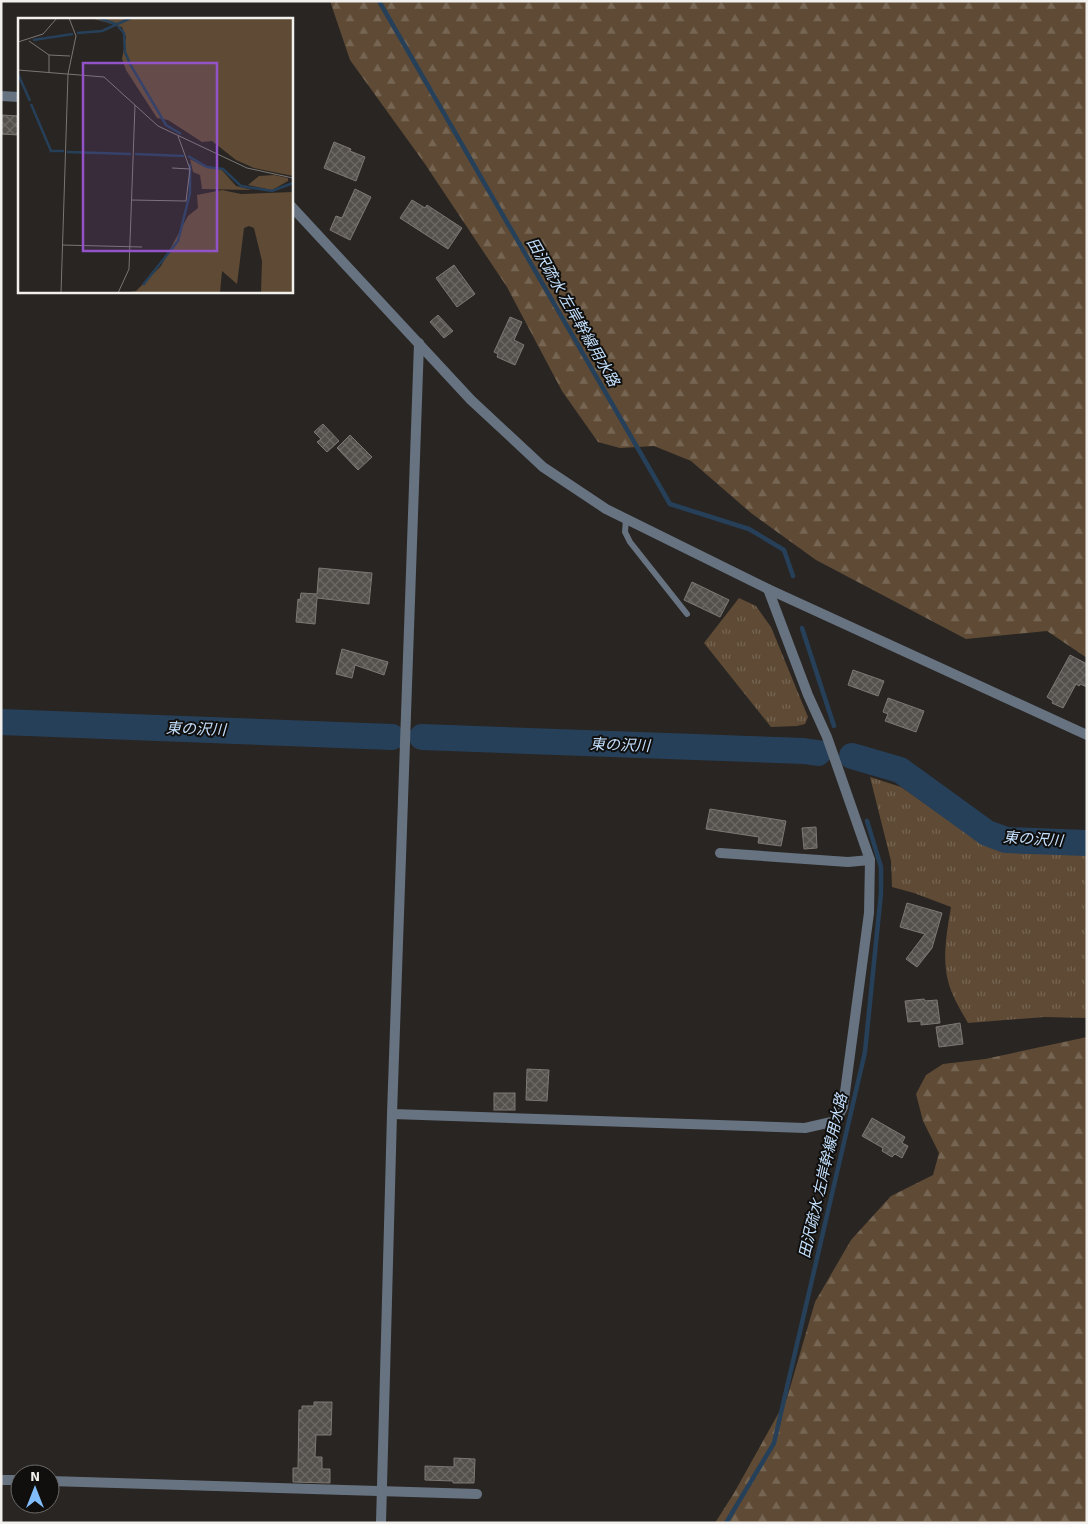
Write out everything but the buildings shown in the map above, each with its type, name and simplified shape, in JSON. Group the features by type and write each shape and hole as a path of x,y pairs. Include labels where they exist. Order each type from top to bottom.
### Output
{"street":[{"path":"1,96 18,97"},
{"path":"292,207 471,400 543,467 606,509 768,589 1087,735"},
{"path":"381,1523 392,1114 419,343"},
{"path":"392,1114 805,1128 836,1121 843,1107 869,913 870,860 826,737 768,589"},
{"path":"720,854 848,862 870,860"},
{"path":"60,1481 477,1494"}],"lane":[{"path":"626,519 625,532 630,542 687,614"}],"green space":[{"path":"330,1 1087,1 1087,658 1047,631 966,639 816,560 751,513 691,461 654,446 620,448 598,442 562,391 507,287 425,164 350,60"},
{"path":"739,598 756,606 771,627 808,717 805,724 771,727 704,643"},
{"path":"870,777 901,787 977,840 996,848 1015,853 1087,853 1087,1018 1045,1017 968,1023 956,1002 946,972 946,944 951,907 892,887 891,861"},
{"path":"1087,1037 1087,1523 715,1523 787,1398 815,1302 851,1240 891,1196 933,1175 939,1153 923,1121 916,1094 926,1075 943,1064 985,1059"}],"waterway":[{"name":"田沢疏水 左岸幹線用水路","path":"379,1 670,504 749,529 784,550 793,576"},
{"name":"田沢疏水 左岸幹線用水路","path":"802,628 834,726"},
{"name":"東の沢川","path":"1,722 392,737"},
{"name":"東の沢川","path":"422,737 818,753"},
{"name":"東の沢川","path":"852,756 900,770 987,833 1006,840 1087,843"},
{"name":"田沢疏水 左岸幹線用水路","path":"726,1523 774,1443 865,1052 881,893 881,867 867,821"}]}
